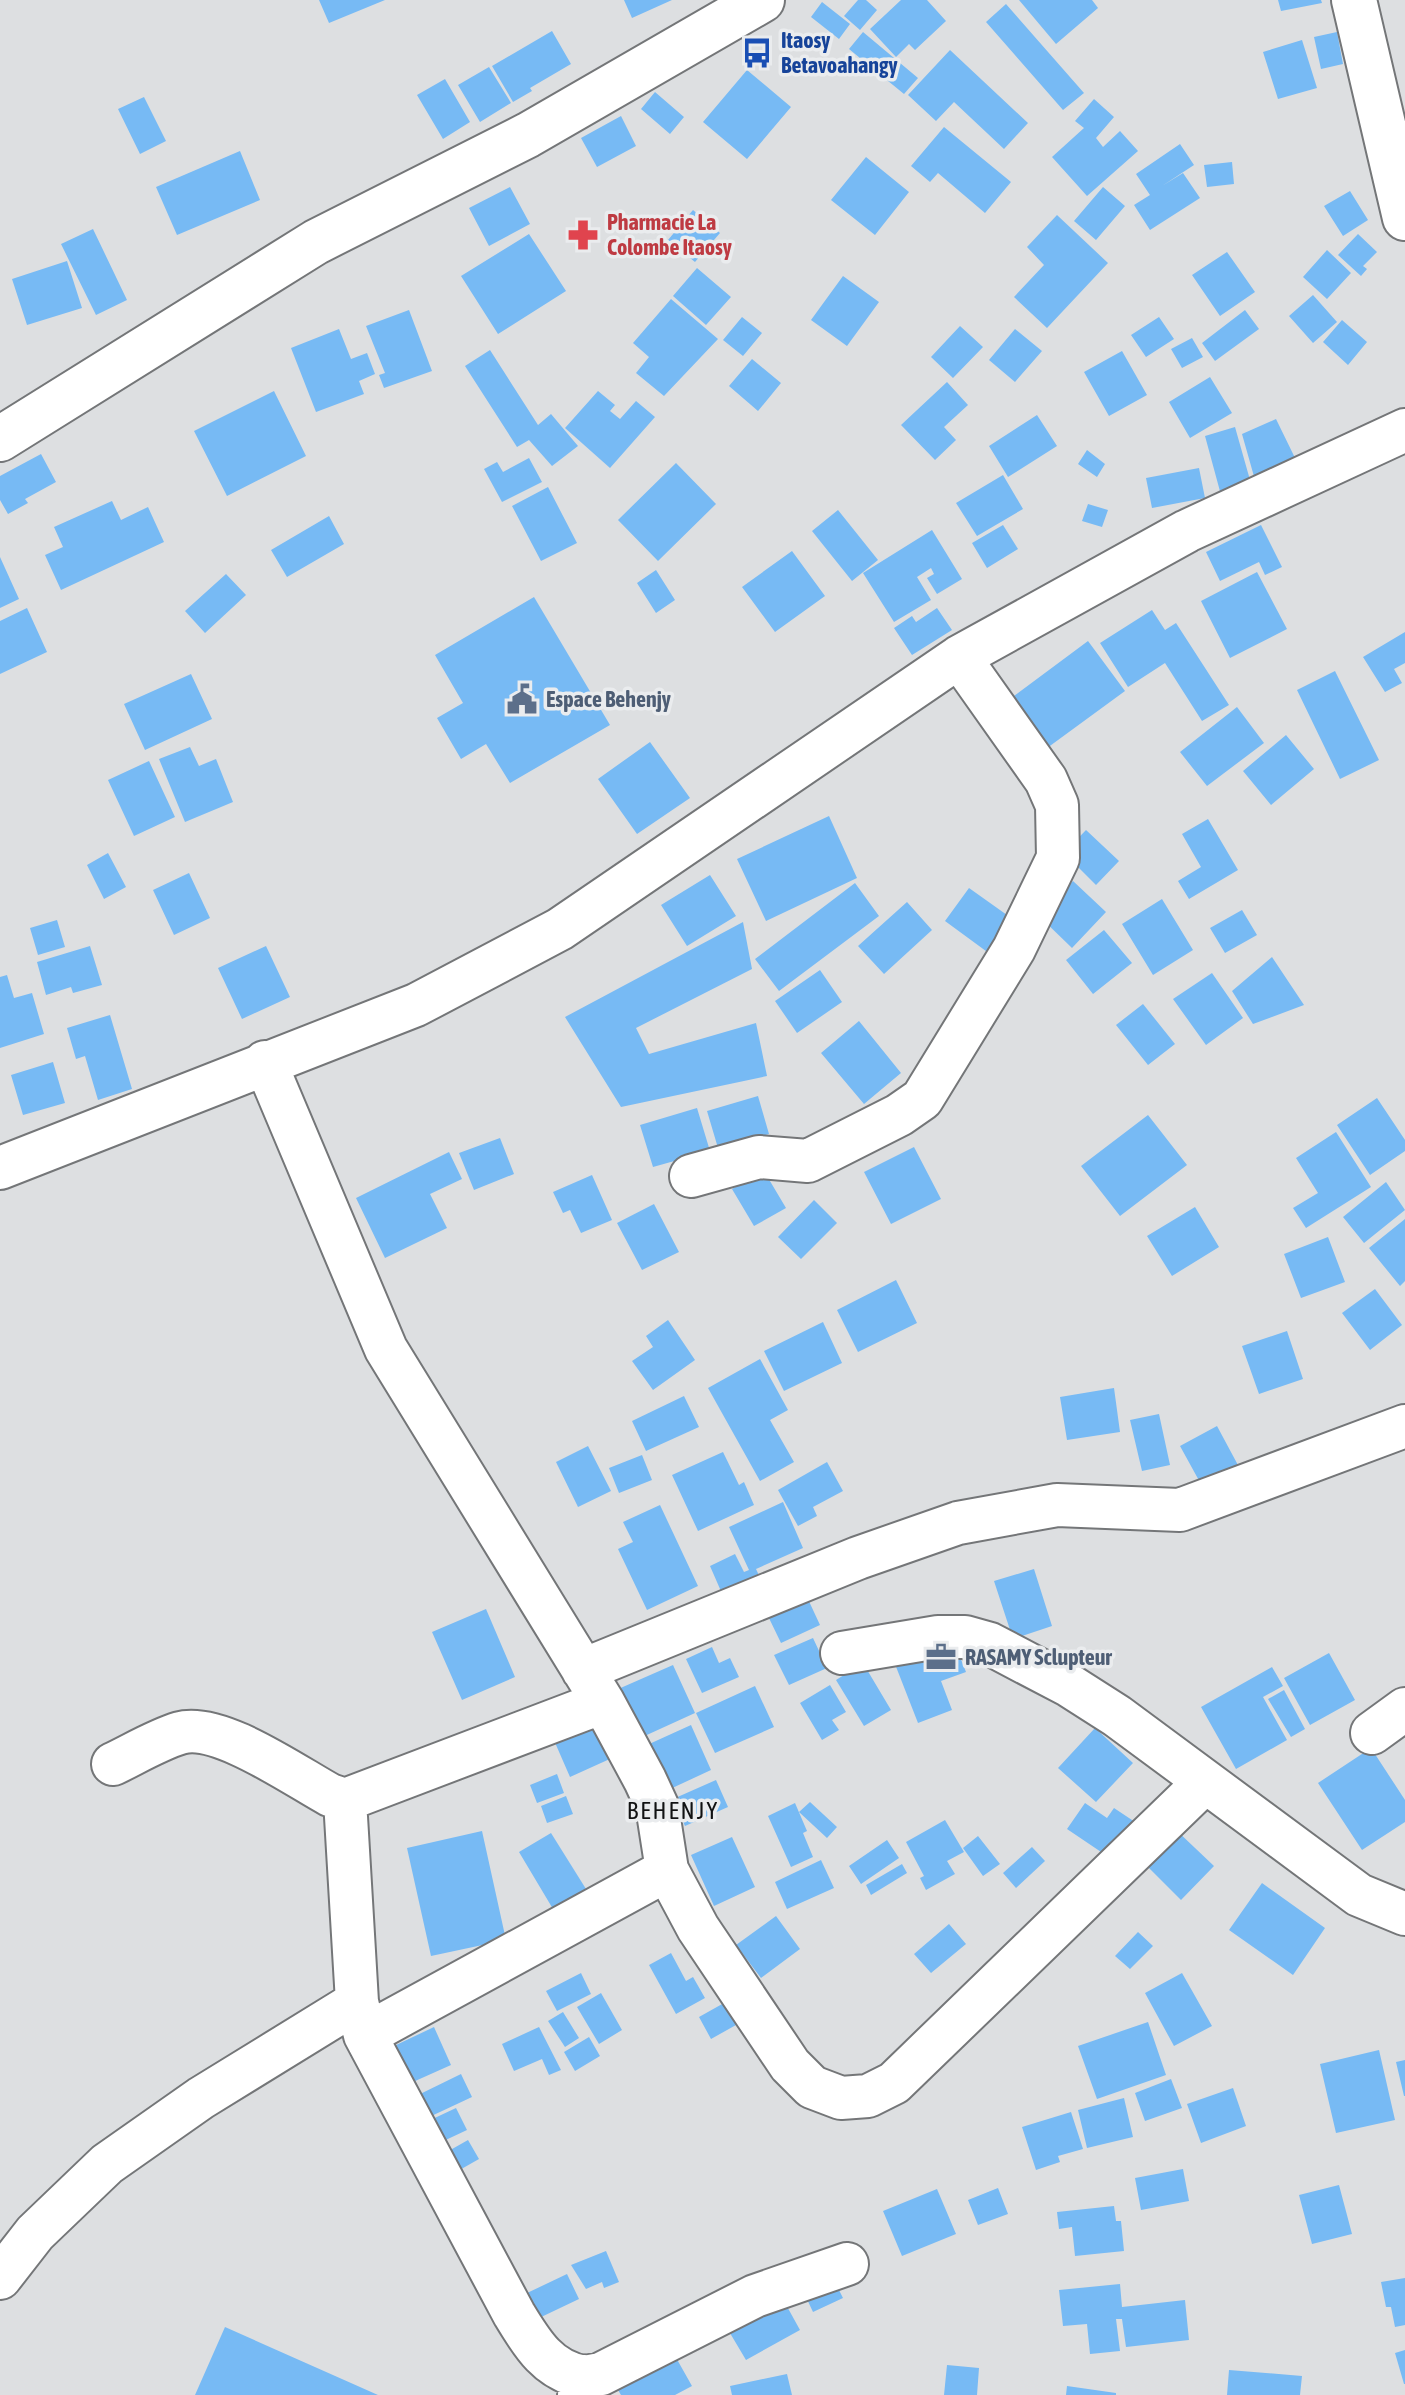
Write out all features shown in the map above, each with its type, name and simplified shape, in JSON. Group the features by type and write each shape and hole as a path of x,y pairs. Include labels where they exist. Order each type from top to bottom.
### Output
{"street":[{"path":"0,439 316,242 528,135 762,0"},
{"path":"1354,0 1396,126 1405,218"},
{"path":"0,1168 416,1005 560,929 959,657 1187,531 1405,430"},
{"path":"691,1176 759,1157 808,1161 899,1115 922,1099 1014,949 1039,902 1058,858 1060,830 1057,805 1046,780 959,657"},
{"path":"265,1062 386,1349 593,1686 657,1806 667,1870 698,1928 790,2065 812,2087 841,2098 868,2096 894,2083 1205,1782"},
{"path":"113,1764 180,1733 201,1731 222,1736 330,1795 345,1800 593,1686 858,1558 958,1523 1057,1505 1180,1510 1405,1426"},
{"path":"842,1653 938,1637 965,1637 990,1644 1070,1686 1359,1895 1405,1914"},
{"path":"1372,1733 1405,1709"},
{"path":"345,1800 361,2018 531,2343 582,2386 755,2296 847,2264"},
{"path":"0,2278 35,2233 107,2164 201,2098 667,1870"}],"building":[{"path":"319,0 385,0 329,23"},
{"path":"624,0 672,0 632,18"},
{"path":"858,0 866,0 877,10 860,30 844,16"},
{"path":"901,0 927,0 946,21 915,50 909,44 896,57 870,29"},
{"path":"1019,0 1092,0 1098,8 1056,44"},
{"path":"1278,0 1321,0 1322,3 1281,11"},
{"path":"822,2 850,24 839,39 811,17"},
{"path":"1006,4 1084,93 1063,110 986,22"},
{"path":"552,31 571,64 513,102 492,66"},
{"path":"863,32 918,78 904,94 849,49"},
{"path":"1337,32 1343,64 1321,69 1314,37"},
{"path":"1302,40 1317,88 1278,99 1263,52"},
{"path":"950,50 1028,123 1004,149 954,102 936,121 908,95"},
{"path":"489,67 511,103 480,122 458,85"},
{"path":"747,70 791,107 747,159 703,122"},
{"path":"445,79 470,122 443,139 417,95"},
{"path":"655,92 684,117 670,134 641,109"},
{"path":"144,97 166,141 140,154 118,109"},
{"path":"1094,99 1114,117 1096,138 1103,147 1120,131 1138,151 1087,196 1052,157 1084,128 1075,121"},
{"path":"621,116 636,146 597,167 581,138"},
{"path":"944,127 1011,182 985,213 938,173 930,182 911,166"},
{"path":"1180,144 1194,165 1162,186 1183,173 1200,198 1150,230 1134,205 1150,195 1136,174"},
{"path":"240,151 260,200 177,235 156,187"},
{"path":"866,157 909,192 875,235 831,200"},
{"path":"1232,162 1234,184 1207,187 1204,165"},
{"path":"510,187 530,224 489,246 469,208"},
{"path":"1103,187 1125,206 1096,240 1074,221"},
{"path":"1350,191 1368,220 1343,236 1324,206"},
{"path":"693,210 720,233 695,262 668,240"},
{"path":"1057,215 1108,263 1047,328 1014,297 1044,265 1027,247"},
{"path":"93,229 127,300 96,315 61,244"},
{"path":"529,234 566,291 498,334 461,276"},
{"path":"1358,234 1377,252 1363,266 1367,269 1361,276 1338,255"},
{"path":"1327,250 1351,273 1327,299 1303,277"},
{"path":"1227,252 1255,292 1220,316 1192,275"},
{"path":"67,261 82,308 27,325 12,279"},
{"path":"697,268 731,297 706,325 673,296"},
{"path":"843,276 879,302 847,346 811,320"},
{"path":"1313,295 1337,322 1313,343 1289,316"},
{"path":"671,299 718,339 664,396 636,373 649,357 633,343"},
{"path":"409,310 432,371 384,388 379,375 385,373 366,326"},
{"path":"1245,310 1259,329 1215,361 1202,343"},
{"path":"742,317 762,333 743,356 723,340"},
{"path":"1159,317 1174,339 1146,357 1131,335"},
{"path":"1342,320 1367,342 1348,365 1323,342"},
{"path":"960,326 983,347 953,378 931,357"},
{"path":"339,329 351,359 367,353 375,374 359,381 364,394 316,412 291,348"},
{"path":"1015,329 1042,351 1015,382 989,360"},
{"path":"1192,338 1203,357 1182,368 1171,349"},
{"path":"490,350 538,425 551,414 578,446 552,466 529,440 517,447 465,366"},
{"path":"1122,351 1147,395 1109,416 1084,372"},
{"path":"752,359 781,383 758,411 729,386"},
{"path":"1210,377 1232,413 1190,438 1169,402"},
{"path":"947,382 968,405 944,427 956,440 935,460 901,425"},
{"path":"274,391 306,456 227,496 194,431"},
{"path":"598,391 615,405 610,411 620,419 636,401 655,417 610,468 565,428"},
{"path":"1037,415 1057,446 1008,477 989,446"},
{"path":"1276,419 1296,460 1255,480 1242,434"},
{"path":"1235,427 1252,487 1221,495 1205,436"},
{"path":"1087,450 1105,464 1097,477 1078,464"},
{"path":"41,454 56,482 25,499 28,503 8,514 0,500 0,476"},
{"path":"529,458 542,482 502,502 484,469 497,462 503,472"},
{"path":"676,463 716,504 658,561 618,520"},
{"path":"1199,468 1205,498 1152,508 1146,478"},
{"path":"1003,475 1023,509 977,536 956,503"},
{"path":"548,487 577,543 541,561 512,506"},
{"path":"112,501 121,520 148,507 164,542 61,590 45,555 63,547 54,527"},
{"path":"1088,504 1108,510 1102,527 1082,521"},
{"path":"838,510 878,560 852,581 812,531"},
{"path":"329,516 344,544 287,577 271,550"},
{"path":"1003,525 1018,549 987,568 972,543"},
{"path":"1261,525 1282,567 1265,575 1259,562 1220,581 1206,552"},
{"path":"932,530 962,579 937,594 927,578 934,574 931,568 917,577 931,600 894,622 863,573"},
{"path":"792,551 825,596 775,632 742,587"},
{"path":"0,557 19,599 0,608"},
{"path":"656,570 675,600 656,613 637,583"},
{"path":"1257,572 1287,629 1230,658 1201,601"},
{"path":"226,574 246,595 205,633 185,611"},
{"path":"534,597 610,725 510,783 486,744 461,759 437,718 463,703 435,655"},
{"path":"27,608 47,652 0,674 0,621"},
{"path":"937,608 952,630 912,655 894,628 912,616 916,622"},
{"path":"1152,610 1165,630 1176,623 1229,705 1202,721 1165,663 1128,687 1100,643"},
{"path":"1405,632 1405,663 1394,669 1402,683 1385,692 1363,657"},
{"path":"1088,641 1125,691 1043,751 1006,702"},
{"path":"1335,671 1379,760 1340,779 1297,690"},
{"path":"191,674 212,719 145,750 124,704"},
{"path":"1237,707 1264,743 1207,786 1180,752"},
{"path":"1286,735 1314,769 1271,805 1243,771"},
{"path":"650,742 690,798 637,834 598,779"},
{"path":"190,747 199,766 216,759 233,802 185,822 159,759"},
{"path":"149,761 175,817 134,836 108,780"},
{"path":"829,816 857,878 766,921 737,859"},
{"path":"1208,819 1238,870 1189,899 1178,881 1201,867 1182,834"},
{"path":"1086,830 1119,861 1096,885 1064,853"},
{"path":"108,853 126,887 104,899 87,865"},
{"path":"189,873 210,918 174,935 153,890"},
{"path":"710,875 736,916 687,946 661,905"},
{"path":"1073,881 1106,912 1072,948 1039,916"},
{"path":"855,883 879,916 779,991 755,959"},
{"path":"969,888 1014,920 990,954 945,921"},
{"path":"1162,899 1193,950 1153,975 1122,924"},
{"path":"907,902 932,930 884,974 858,946"},
{"path":"1242,910 1257,935 1225,953 1210,928"},
{"path":"57,920 65,947 38,955 30,928"},
{"path":"743,922 752,969 636,1028 649,1054 756,1023 767,1076 621,1107 565,1017"},
{"path":"1104,930 1132,963 1093,994 1066,960"},
{"path":"90,946 102,985 73,993 71,987 46,995 37,962"},
{"path":"266,946 290,997 242,1019 218,968"},
{"path":"1272,957 1304,1005 1253,1024 1232,991"},
{"path":"820,970 842,1002 797,1033 775,1001"},
{"path":"1212,973 1243,1018 1206,1045 1173,999"},
{"path":"7,975 14,998 32,993 44,1034 0,1048 0,977"},
{"path":"1143,1004 1175,1044 1148,1065 1116,1025"},
{"path":"110,1015 132,1089 98,1100 85,1056 76,1059 67,1028"},
{"path":"859,1021 901,1073 864,1104 821,1053"},
{"path":"53,1062 65,1103 23,1115 11,1075"},
{"path":"758,1096 769,1134 718,1148 707,1111"},
{"path":"1377,1098 1405,1140 1405,1151 1370,1175 1337,1125"},
{"path":"697,1108 710,1151 653,1167 640,1125"},
{"path":"1148,1115 1187,1165 1120,1216 1081,1166"},
{"path":"1336,1132 1371,1187 1306,1228 1293,1208 1318,1193 1296,1158"},
{"path":"500,1138 514,1174 474,1190 459,1153"},
{"path":"914,1147 941,1199 891,1224 864,1172"},
{"path":"449,1152 462,1179 430,1194 447,1228 385,1258 356,1198"},
{"path":"764,1171 786,1208 754,1226 732,1189"},
{"path":"592,1175 612,1220 581,1233 570,1210 563,1213 553,1192"},
{"path":"1386,1182 1405,1210 1364,1243 1343,1217"},
{"path":"814,1200 837,1223 801,1259 778,1237"},
{"path":"654,1204 679,1252 642,1270 617,1223"},
{"path":"1195,1207 1219,1247 1172,1276 1147,1236"},
{"path":"1405,1219 1405,1281 1400,1286 1369,1248"},
{"path":"1328,1237 1345,1282 1301,1298 1284,1254"},
{"path":"896,1280 917,1323 858,1352 837,1310"},
{"path":"1375,1289 1402,1325 1370,1350 1342,1313"},
{"path":"668,1320 695,1360 653,1390 632,1361 653,1347 646,1336"},
{"path":"823,1322 842,1363 784,1391 764,1351"},
{"path":"1287,1331 1303,1379 1259,1394 1242,1346"},
{"path":"760,1359 788,1410 770,1420 794,1462 760,1481 708,1388"},
{"path":"1114,1388 1120,1432 1067,1440 1060,1397"},
{"path":"684,1396 699,1427 646,1451 632,1421"},
{"path":"1159,1414 1170,1465 1142,1471 1130,1420"},
{"path":"1217,1426 1239,1467 1202,1486 1180,1446"},
{"path":"588,1446 611,1491 578,1507 556,1462"},
{"path":"723,1452 739,1485 744,1482 754,1505 698,1531 672,1475"},
{"path":"642,1455 652,1480 619,1493 609,1468"},
{"path":"827,1462 843,1491 813,1507 817,1516 798,1526 778,1490"},
{"path":"783,1502 803,1548 756,1569 765,1588 727,1605 710,1566 735,1554 744,1572 749,1570 729,1527"},
{"path":"660,1505 698,1586 647,1610 618,1549 633,1542 623,1522"},
{"path":"1034,1569 1052,1626 1013,1639 994,1581"},
{"path":"807,1597 820,1625 781,1643 767,1614"},
{"path":"486,1609 515,1677 462,1700 432,1632"},
{"path":"952,1637 966,1672 941,1681 952,1710 918,1723 893,1659"},
{"path":"813,1638 827,1668 789,1685 774,1655"},
{"path":"712,1647 719,1663 730,1658 739,1677 702,1693 686,1659"},
{"path":"1329,1653 1355,1700 1310,1725 1284,1678"},
{"path":"863,1663 891,1710 864,1726 836,1680"},
{"path":"673,1665 695,1713 638,1739 616,1690"},
{"path":"1272,1667 1283,1686 1263,1697 1287,1740 1236,1769 1201,1707"},
{"path":"830,1685 846,1712 832,1720 839,1730 822,1740 800,1703"},
{"path":"755,1686 774,1727 715,1753 696,1713"},
{"path":"1284,1690 1305,1729 1291,1737 1268,1699"},
{"path":"594,1720 612,1758 570,1777 553,1738"},
{"path":"691,1725 711,1770 668,1790 647,1745"},
{"path":"1095,1728 1133,1763 1096,1802 1058,1768"},
{"path":"1371,1748 1405,1800 1405,1822 1362,1850 1318,1783"},
{"path":"557,1774 564,1793 537,1803 530,1785"},
{"path":"716,1780 728,1807 685,1826 673,1799"},
{"path":"566,1796 573,1814 547,1823 541,1806"},
{"path":"810,1802 837,1827 827,1838 799,1812"},
{"path":"795,1803 807,1831 803,1833 813,1857 791,1867 768,1816"},
{"path":"1085,1803 1107,1818 1114,1808 1135,1822 1110,1858 1067,1829"},
{"path":"945,1820 964,1852 947,1861 955,1874 926,1890 920,1878 924,1876 906,1842"},
{"path":"1175,1829 1214,1866 1181,1900 1143,1862"},
{"path":"482,1831 506,1940 431,1956 407,1848"},
{"path":"551,1833 586,1889 553,1909 519,1852"},
{"path":"978,1836 1000,1864 983,1876 963,1848"},
{"path":"732,1837 755,1887 714,1906 691,1855"},
{"path":"887,1840 899,1858 861,1884 849,1866"},
{"path":"1032,1847 1045,1861 1016,1888 1003,1873"},
{"path":"821,1860 834,1888 787,1909 775,1882"},
{"path":"902,1864 907,1873 871,1895 866,1885"},
{"path":"1262,1883 1325,1928 1293,1975 1229,1930"},
{"path":"776,1916 800,1949 761,1978 736,1945"},
{"path":"949,1924 966,1944 931,1973 914,1954"},
{"path":"1138,1932 1153,1946 1130,1969 1115,1956"},
{"path":"671,1953 686,1981 693,1977 705,1998 676,2014 649,1965"},
{"path":"581,1973 591,1994 557,2011 546,1991"},
{"path":"1182,1973 1212,2026 1174,2046 1145,1993"},
{"path":"601,1993 622,2030 599,2044 577,2007"},
{"path":"724,2003 736,2025 711,2039 699,2017"},
{"path":"563,2012 579,2038 565,2047 548,2021"},
{"path":"1148,2022 1166,2075 1097,2099 1078,2046"},
{"path":"434,2027 451,2065 404,2086 394,2046"},
{"path":"539,2027 561,2070 549,2075 542,2059 514,2071 502,2044"},
{"path":"589,2037 600,2056 575,2071 564,2052"},
{"path":"1379,2050 1395,2120 1336,2133 1320,2064"},
{"path":"1405,2060 1405,2096 1404,2096 1396,2062"},
{"path":"461,2074 472,2097 425,2119 414,2097"},
{"path":"1171,2079 1182,2108 1145,2121 1135,2093"},
{"path":"1233,2088 1246,2126 1201,2143 1187,2104"},
{"path":"1124,2098 1133,2137 1087,2148 1078,2110"},
{"path":"456,2108 467,2130 435,2145 424,2123"},
{"path":"1071,2112 1083,2149 1058,2156 1060,2162 1036,2170 1022,2127"},
{"path":"468,2140 479,2159 449,2176 438,2157"},
{"path":"1183,2169 1189,2201 1141,2210 1135,2178"},
{"path":"1339,2185 1352,2234 1312,2244 1299,2195"},
{"path":"998,2188 1008,2214 978,2225 968,2200"},
{"path":"937,2189 956,2234 902,2256 883,2211"},
{"path":"1114,2206 1116,2221 1121,2221 1124,2251 1075,2256 1072,2227 1059,2229 1057,2212"},
{"path":"606,2251 619,2282 604,2288 602,2282 586,2289 571,2265"},
{"path":"567,2274 579,2299 537,2319 525,2294"},
{"path":"1405,2278 1405,2325 1395,2327 1391,2307 1386,2307 1381,2282"},
{"path":"834,2280 843,2298 813,2312 805,2295"},
{"path":"1120,2284 1122,2307 1185,2300 1189,2340 1126,2347 1122,2319 1116,2319 1120,2351 1090,2354 1087,2324 1063,2326 1059,2290"},
{"path":"779,2292 800,2330 746,2360 724,2323"},
{"path":"225,2327 378,2395 195,2395"},
{"path":"670,2347 692,2386 675,2395 621,2395 612,2380"},
{"path":"1405,2350 1405,2384 1404,2384 1395,2353"},
{"path":"947,2365 979,2368 977,2395 944,2395"},
{"path":"1229,2370 1302,2376 1300,2395 1227,2395"},
{"path":"787,2374 792,2395 732,2395 730,2386"},
{"path":"1067,2386 1116,2393 1116,2395 1066,2395"}],"place":[{"name":"Itaosy Betavoahangy","path":"757,53"},
{"name":"Pharmacie La Colombe Itaosy","path":"583,235"},
{"name":"Espace Behenjy","path":"522,699"},
{"name":"RASAMY Sclupteur","path":"941,1657"}],"district":[{"name":"BEHENJY","path":"673,1810"}]}
